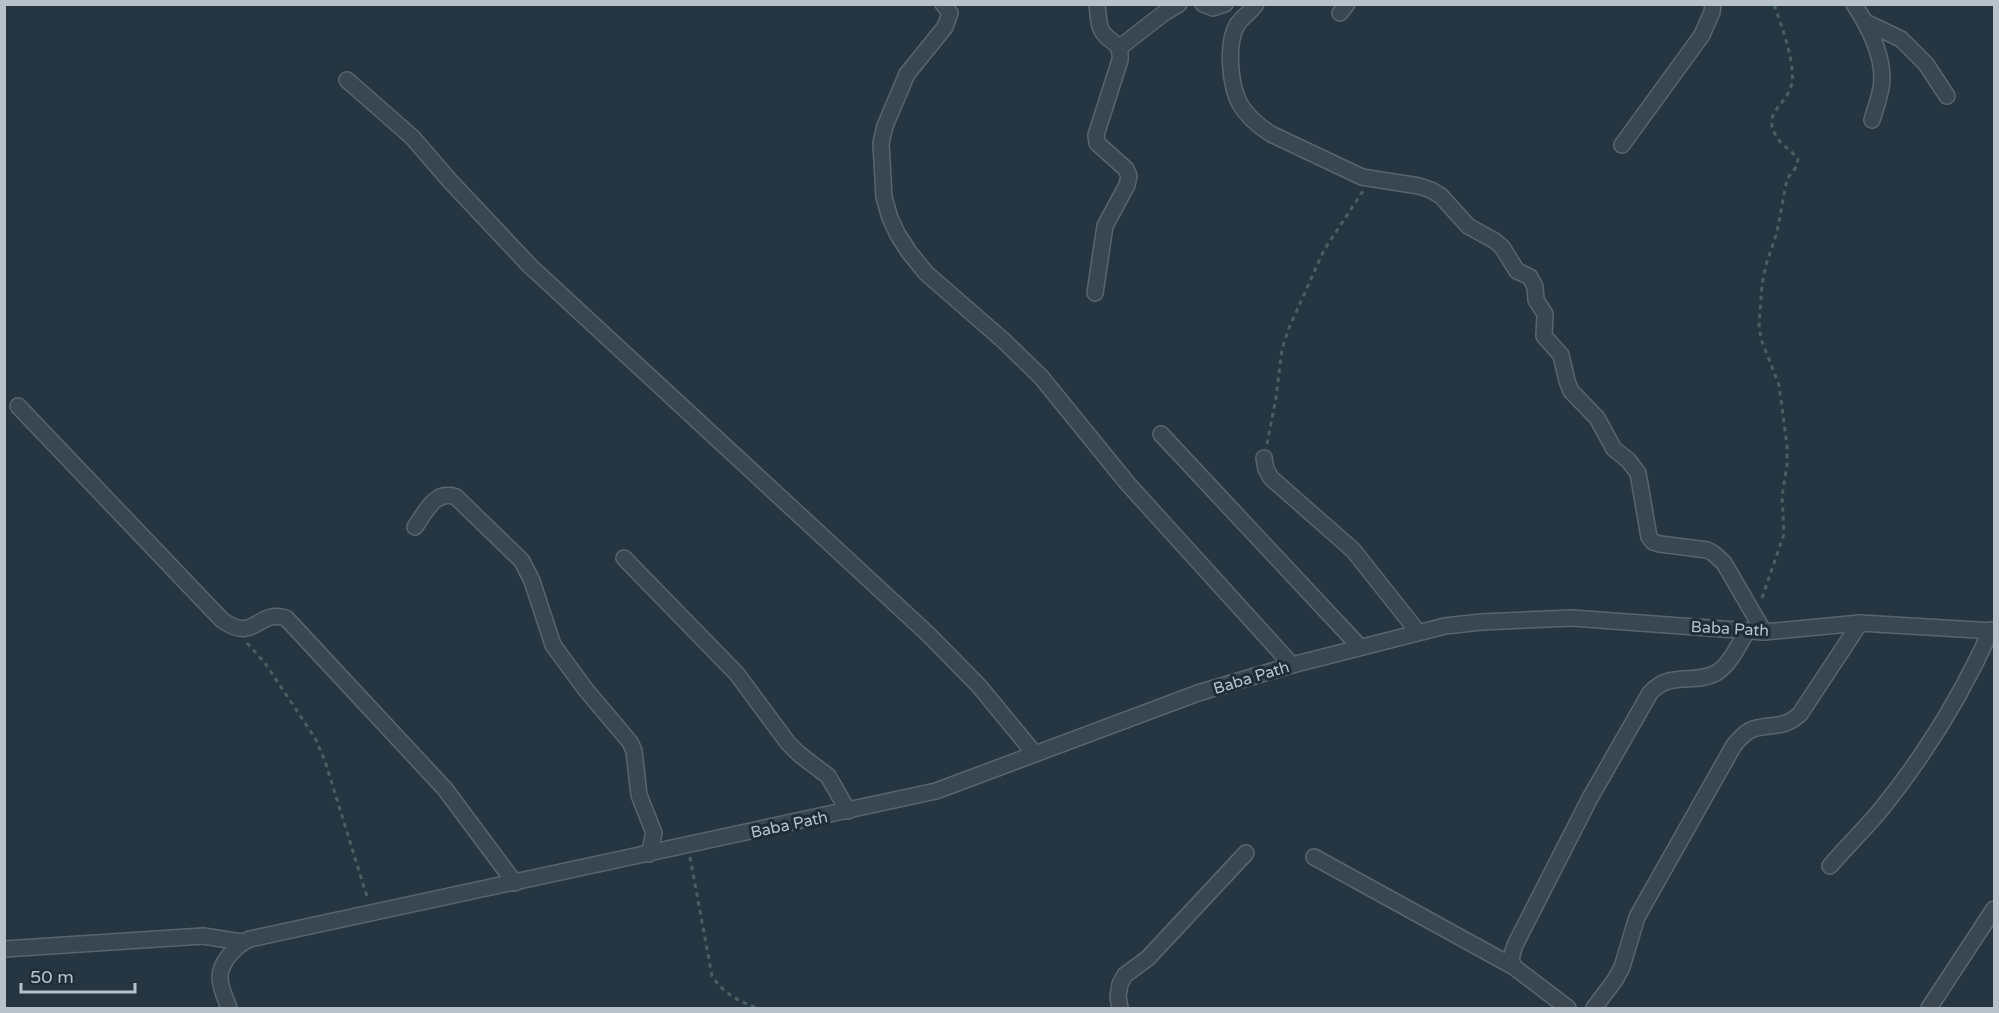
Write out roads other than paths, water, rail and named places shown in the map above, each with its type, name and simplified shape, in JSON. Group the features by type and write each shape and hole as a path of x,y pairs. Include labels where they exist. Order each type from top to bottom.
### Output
{"street":[{"path":"943,4 950,13 950,18 908,74 885,126 881,143 884,197 898,236 926,273 1004,341 1041,377 1128,484 1292,665"},
{"path":"1095,293 1105,226 1127,185 1129,176 1126,169 1097,143 1096,135 1120,60 1119,48 1101,29 1097,4"},
{"path":"1119,48 1179,4"},
{"path":"1203,4 1213,8 1225,4"},
{"path":"1256,4 1237,26 1231,50 1230,61 1235,93 1242,108 1271,134 1362,177 1431,190 1441,196 1468,226 1502,247 1517,271 1530,277 1535,287 1536,300 1545,314 1544,336 1563,360 1568,387 1597,418 1614,449 1628,460 1638,473 1649,537 1653,542 1660,544 1713,553 1724,563 1764,632"},
{"path":"1622,145 1702,35 1713,4"},
{"path":"1854,4 1878,51 1881,86 1872,120"},
{"path":"1865,22 1901,39 1926,64 1947,96"},
{"path":"347,80 412,137 530,266 928,634 979,687 1035,754"},
{"path":"18,406 222,620 236,629 251,628 277,615 286,618 446,789 522,882"},
{"path":"1161,434 1360,647"},
{"path":"1264,458 1271,478 1358,555 1418,632"},
{"path":"415,527 433,501 448,494 456,497 522,561 532,581 554,645 586,690 630,742 634,751 639,795 654,833 649,854"},
{"path":"624,558 737,674 788,743 828,776 848,811"},
{"name":"Baba Path","path":"242,942 936,791 1178,700 1292,665 1444,626 1572,618 1764,632 1860,623 1993,630"},
{"path":"1594,1008 1622,968 1637,917 1734,745 1743,735 1753,729 1780,726 1791,722 1800,714 1860,623"},
{"path":"1830,866 1881,809 1920,757 1955,703 1993,630"},
{"path":"1514,967 1511,958 1515,945 1590,798 1642,704 1657,685 1667,681 1716,673 1725,666 1747,631"},
{"path":"1120,1008 1118,997 1120,984 1125,975 1148,958 1246,853"},
{"path":"1314,857 1514,967 1568,1008"},
{"path":"1929,1008 1995,909"},
{"path":"4,949 203,936 242,942"},
{"path":"229,1008 219,976 221,968 242,942"}]}
